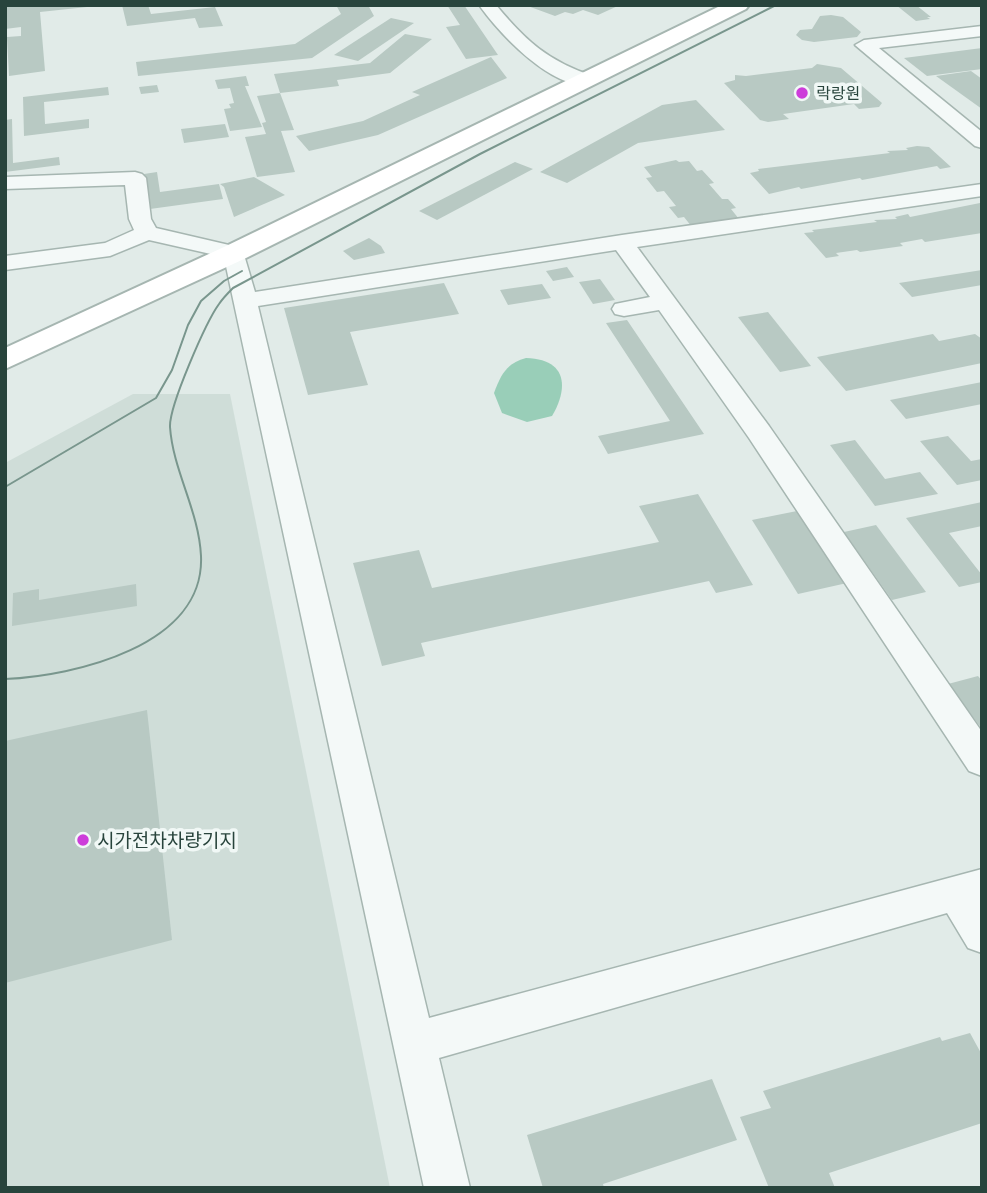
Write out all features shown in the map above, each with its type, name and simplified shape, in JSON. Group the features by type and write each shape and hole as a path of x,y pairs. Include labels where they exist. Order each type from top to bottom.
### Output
{"main road":[{"path":"5,360 234,253 739,5"}],"street":[{"path":"487,5 516,43 525,50 558,71 586,80"},
{"path":"982,31 864,45 982,142"},
{"path":"5,183 135,178 139,219 148,233"},
{"path":"246,301 622,242 982,190"},
{"path":"5,263 110,249 148,233 234,253 447,1188"},
{"path":"622,242 759,432 982,761"},
{"path":"624,309 666,302"},
{"path":"414,1044 969,889 982,935"}],"shaded area":[{"path":"526,358 549,363 556,369 562,384 558,405 552,416 527,422 502,413 494,393 505,370"},
{"path":"133,394 230,394 390,1188 5,1188 5,463"}],"building":[{"path":"5,5 87,7 40,12 45,71 9,76 7,37 21,36 21,27 5,29"},
{"path":"122,5 148,5 151,14 215,7 223,26 199,28 195,18 127,26"},
{"path":"336,5 368,5 374,16 312,58 138,76 136,62 295,44 341,14"},
{"path":"447,5 464,5 498,55 466,59 446,27 460,25"},
{"path":"525,5 620,5 598,15 583,10 555,16"},
{"path":"896,5 916,5 931,17 916,21"},
{"path":"820,16 843,17 861,32 857,37 814,42 802,40 796,35 800,30 812,29"},
{"path":"391,18 414,23 358,61 334,55"},
{"path":"405,34 432,39 390,73 337,80 339,86 280,93 274,74 370,63"},
{"path":"982,48 982,69 927,76 904,58"},
{"path":"491,57 507,78 378,135 309,151 296,136 363,121 420,95 412,92"},
{"name":"락랑원","path":"817,64 841,68 882,103 879,107 859,109 854,104 783,114 789,119 768,122 760,120 724,83 735,80 735,75 812,68"},
{"path":"971,71 982,79 982,109 936,76"},
{"path":"246,76 249,86 245,86 262,127 230,131 224,109 231,108 229,104 234,103 230,88 218,89 215,80"},
{"path":"157,85 159,92 141,94 139,87"},
{"path":"108,87 109,95 44,102 45,124 89,119 89,128 24,136 23,97"},
{"path":"280,93 294,130 281,131 295,172 257,177 245,137 266,134 262,123 266,122 257,96"},
{"path":"696,100 725,130 638,143 567,183 540,172 662,105"},
{"path":"12,119 13,163 59,157 60,165 5,172 5,120"},
{"path":"225,124 229,137 184,143 181,129"},
{"path":"929,147 951,167 940,169 937,166 769,194 750,173 759,171 758,169 890,153 887,151 908,150 906,148"},
{"path":"676,160 689,161 697,171 702,170 714,183 709,184 722,199 728,199 736,208 731,209 739,219 692,227 684,217 678,218 669,207 676,206 664,191 657,192 646,178 652,177 644,167"},
{"path":"515,162 533,169 437,220 419,211"},
{"path":"157,172 160,192 219,184 223,199 150,209 144,174"},
{"path":"254,177 285,195 234,217 224,187 220,184"},
{"path":"980,203 982,233 925,242 922,239 900,243 903,246 836,253 839,256 826,258 804,233 877,222 874,220 897,219 895,217 908,214 910,217"},
{"path":"369,238 381,246 385,253 354,260 343,251"},
{"path":"567,267 574,277 553,281 546,271"},
{"path":"982,270 982,285 912,297 899,283"},
{"path":"600,279 615,300 593,304 579,282"},
{"path":"444,283 459,314 350,332 368,385 308,395 284,308"},
{"path":"542,284 551,298 508,305 500,290"},
{"path":"768,312 811,366 780,372 738,317"},
{"path":"627,320 704,434 608,454 598,436 670,421 606,323"},
{"path":"933,334 939,341 975,334 982,339 982,363 846,391 817,357"},
{"path":"982,382 982,404 906,419 890,400"},
{"path":"948,436 971,461 982,459 982,480 957,485 920,441"},
{"path":"855,440 885,479 920,472 938,494 875,506 830,445"},
{"path":"698,494 753,585 716,593 709,581 421,643 425,656 382,666 353,563 419,550 432,588 659,542 639,506"},
{"path":"982,502 982,526 949,533 982,575 982,582 959,587 906,518"},
{"path":"807,509 856,581 798,594 752,520"},
{"path":"876,525 926,592 892,600 844,532"},
{"path":"136,584 137,606 12,626 13,593 39,589 39,600"},
{"path":"978,676 982,681 982,729 948,684"},
{"name":"시가전차차량기지","path":"147,710 172,940 5,983 5,741"},
{"path":"970,1033 982,1055 982,1123 829,1173 835,1188 769,1188 740,1117 771,1108 763,1091 940,1037 942,1041"},
{"path":"712,1079 737,1140 603,1184 604,1188 543,1188 527,1135"}],"tram line":[{"path":"5,679 33,677 98,662 130,650 159,634 182,613 197,587 201,556 196,523 172,443 171,416 189,364 206,328 219,304 233,288 480,154 776,5"},
{"path":"5,487 156,398 172,370 188,325 201,301 224,281 242,271"}],"place":[{"name":"락랑원","path":"802,93"},
{"name":"시가전차차량기지","path":"83,840"}]}
